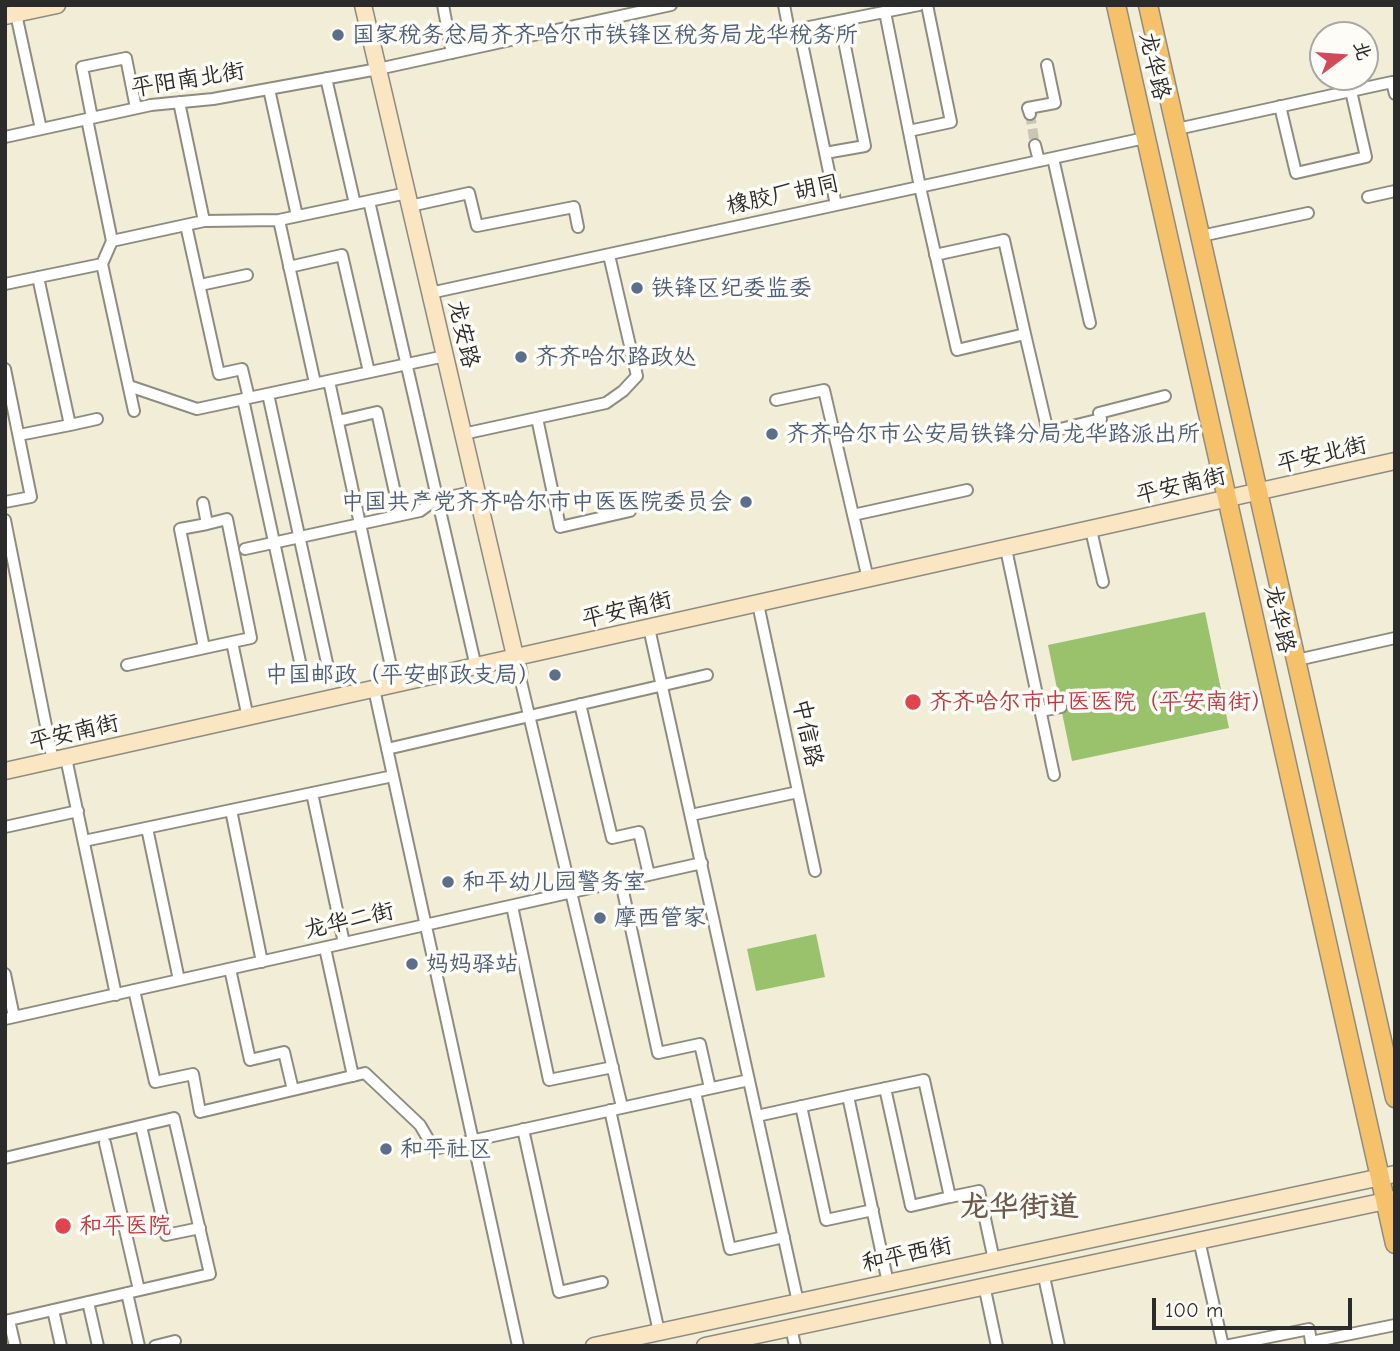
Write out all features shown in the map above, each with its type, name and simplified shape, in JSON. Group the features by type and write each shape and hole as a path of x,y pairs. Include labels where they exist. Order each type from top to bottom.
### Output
{"main road":[{"name":"龙华路","path":"1115,5 1227,499 1387,1176 1395,1244"},
{"name":"龙华路","path":"1148,5 1395,1098"}],"street":[{"path":"41,129 11,15 57,5"},
{"name":"龙安路","path":"363,5 517,666"},
{"path":"443,5 452,53"},
{"name":"平阳南北街","path":"5,137 136,108 213,99 378,69 671,5"},
{"path":"784,5 794,30 836,205"},
{"path":"909,131 951,122 927,5"},
{"path":"764,36 912,6"},
{"path":"885,12 920,187 957,350 1025,334"},
{"path":"825,153 865,146 841,21"},
{"path":"134,411 102,264 112,241 82,67 127,58 136,108"},
{"path":"1030,114 1028,108 1055,103 1047,65"},
{"path":"326,78 355,204"},
{"path":"1379,85 1392,82 1395,94"},
{"path":"269,89 297,216"},
{"path":"1177,129 1280,106 1351,91 1366,157 1296,173 1280,106"},
{"path":"179,102 204,221"},
{"name":"橡胶厂胡同","path":"430,293 1145,138"},
{"path":"1035,145 1039,162"},
{"path":"1053,158 1090,323"},
{"path":"1368,197 1395,191"},
{"path":"112,241 204,221 279,220 369,201 470,193 477,226 573,207 578,227"},
{"path":"369,201 476,667"},
{"path":"1201,236 1308,213"},
{"path":"279,220 315,383"},
{"path":"186,225 219,374 242,369 274,543 302,671"},
{"path":"935,255 1003,240 1048,432 1101,419 1099,413 1165,396"},
{"path":"289,267 342,255 369,372"},
{"path":"463,434 606,403 623,391 637,376 609,255"},
{"path":"5,284 102,264"},
{"path":"200,285 247,275"},
{"path":"38,277 70,425"},
{"path":"129,386 197,409 445,356"},
{"path":"5,369 31,497 5,502"},
{"path":"329,381 395,685"},
{"path":"776,401 824,390 868,579"},
{"path":"268,394 329,672"},
{"path":"338,421 377,412 400,515"},
{"path":"537,418 560,527 630,511"},
{"path":"19,435 97,419"},
{"name":"平安北街","path":"1259,492 1395,461"},
{"path":"853,515 967,490"},
{"path":"245,550 420,511 438,499 477,492"},
{"name":"平安南街","path":"5,772 476,667 517,666 649,628 1259,492"},
{"path":"202,503 207,524"},
{"path":"127,665 251,638 227,519 180,529 204,648"},
{"path":"5,520 60,759 78,811 116,995"},
{"path":"1091,530 1103,582"},
{"path":"1006,549 1054,775"},
{"name":"中信路","path":"758,604 815,872"},
{"path":"649,628 798,1302"},
{"path":"1297,660 1395,638"},
{"path":"232,642 248,718"},
{"path":"517,666 622,1107"},
{"path":"387,749 707,675"},
{"path":"374,690 518,1346"},
{"path":"580,705 612,838 639,832 649,875"},
{"path":"1041,711 1061,707"},
{"path":"84,841 393,776"},
{"path":"691,815 798,792"},
{"path":"312,793 344,943"},
{"path":"231,810 262,962"},
{"path":"5,827 78,811"},
{"path":"148,828 179,980"},
{"name":"龙华二街","path":"10,1018 702,863"},
{"path":"621,882 657,1053 700,1044 710,1088"},
{"path":"512,906 549,1080 612,1067"},
{"path":"325,948 353,1076"},
{"path":"230,969 250,1060 284,1052 293,1090"},
{"path":"5,974 10,1018"},
{"path":"134,990 155,1082 193,1074 200,1112 365,1073 420,1125 434,1149 749,1080"},
{"path":"757,1116 924,1080 950,1198"},
{"path":"885,1088 911,1206 979,1191 994,1260"},
{"path":"695,1092 730,1249 784,1237"},
{"path":"848,1096 888,1283"},
{"path":"801,1106 826,1220 873,1210"},
{"path":"610,1110 659,1332"},
{"path":"5,1158 174,1118 210,1274 7,1321 15,1346"},
{"path":"141,1126 166,1235 200,1228"},
{"path":"523,1129 559,1292 602,1282"},
{"path":"105,1143 139,1290"},
{"name":"和平西街","path":"594,1346 1387,1176"},
{"name":"和平西街","path":"705,1346 1390,1200"},
{"path":"1199,1240 1224,1346 1308,1329 1311,1342 1395,1325"},
{"path":"1043,1272 1059,1346"},
{"path":"984,1285 997,1346"},
{"path":"127,1293 139,1346"},
{"path":"88,1302 98,1346"},
{"path":"53,1310 61,1346"},
{"path":"791,1327 795,1346"},
{"path":"155,1346 175,1341"}],"green space":[{"path":"1205,612 1229,728 1072,761 1048,645"},
{"path":"816,934 825,977 756,991 747,949"}],"tunnel":[{"path":"1030,114 1035,145"}],"place":[{"name":"国家税务总局齐齐哈尔市铁锋区税务局龙华税务所","path":"338,35"},
{"name":"铁锋区纪委监委","path":"637,288"},
{"name":"齐齐哈尔路政处","path":"521,357"},
{"name":"齐齐哈尔市公安局铁锋分局龙华路派出所","path":"772,434"},
{"name":"中国共产党齐齐哈尔市中医医院委员会","path":"746,502"},
{"name":"中国邮政（平安邮政支局）","path":"555,675"},
{"name":"齐齐哈尔市中医医院（平安南街）","path":"913,702"},
{"name":"和平幼儿园警务室","path":"448,882"},
{"name":"摩西管家","path":"600,918"},
{"name":"妈妈驿站","path":"412,964"},
{"name":"和平社区","path":"386,1149"},
{"name":"和平医院","path":"63,1226"}],"district":[{"name":"龙华街道","path":"1019,1208"}]}
